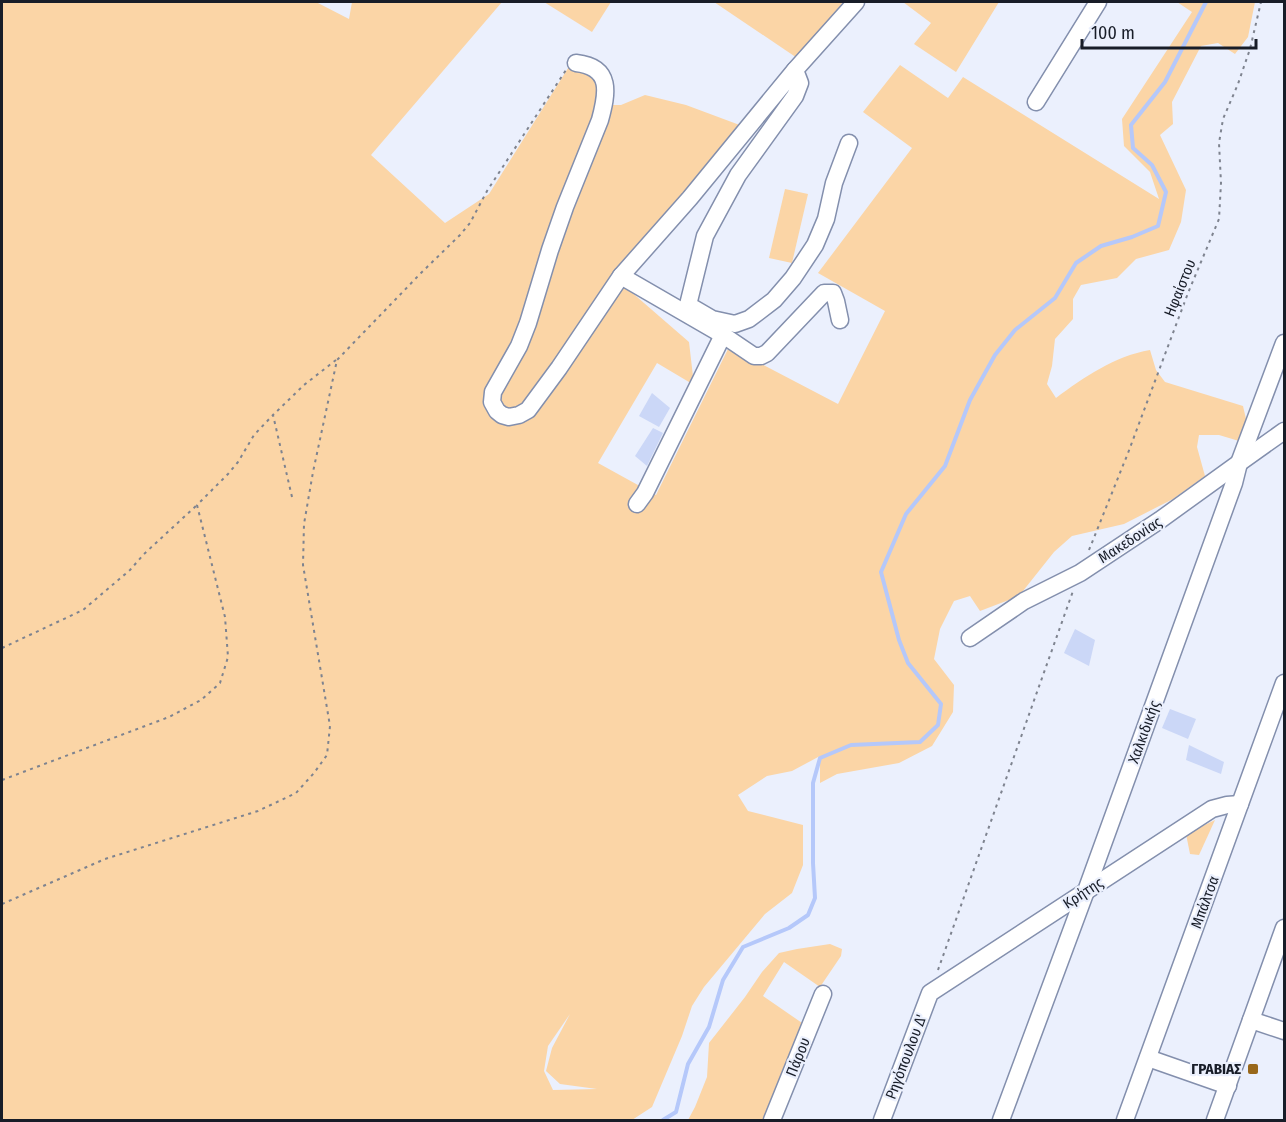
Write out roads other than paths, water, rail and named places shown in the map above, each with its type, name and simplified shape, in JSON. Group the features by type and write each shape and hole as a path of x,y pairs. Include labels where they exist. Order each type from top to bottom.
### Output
{"street":[{"path":"1036,102 1098,2"},
{"path":"576,63 589,66 600,73 605,82 604,106 565,207 528,323 519,346 493,392 492,402 497,411 509,417 528,410 621,276 690,198 852,3"},
{"path":"688,305 705,236 738,175 795,96 800,83 795,70"},
{"path":"662,290 712,319 735,324 749,319 774,300 793,278 815,245 826,219 834,183 849,142"},
{"path":"621,276 723,335 754,356 767,353 824,293 833,293 840,320"},
{"path":"637,504 645,493 723,335"},
{"name":"Χαλκιδικής","path":"1001,1120 1284,343"},
{"name":"Μακεδονίας","path":"970,638 1024,601 1080,573 1160,520 1284,431"},
{"name":"Μπάλτσα","path":"1125,1120 1284,683"},
{"name":"Κρήτης","path":"930,993 1212,809 1240,804"},
{"path":"1215,1120 1284,928"},
{"name":"Ρηγόπουλου Δ'","path":"882,1120 930,993"},
{"name":"Πάρου","path":"772,1120 824,994"},
{"path":"1251,1020 1284,1031"},
{"path":"1148,1058 1228,1086"}],"waterway":[{"path":"663,1120 676,1112 688,1064 709,1027 723,980 743,947 789,928 808,915 815,898 813,783 820,758 851,745 920,742 938,725 941,704 908,663 899,640 881,572 906,514 945,466 970,400 995,355 1015,330 1055,298 1076,263 1101,246 1158,226 1166,192 1152,165 1133,148 1131,125 1165,82 1206,2"}],"place":[{"name":"ΓΡΑΒΙΑΣ","path":"1253,1069"}]}
